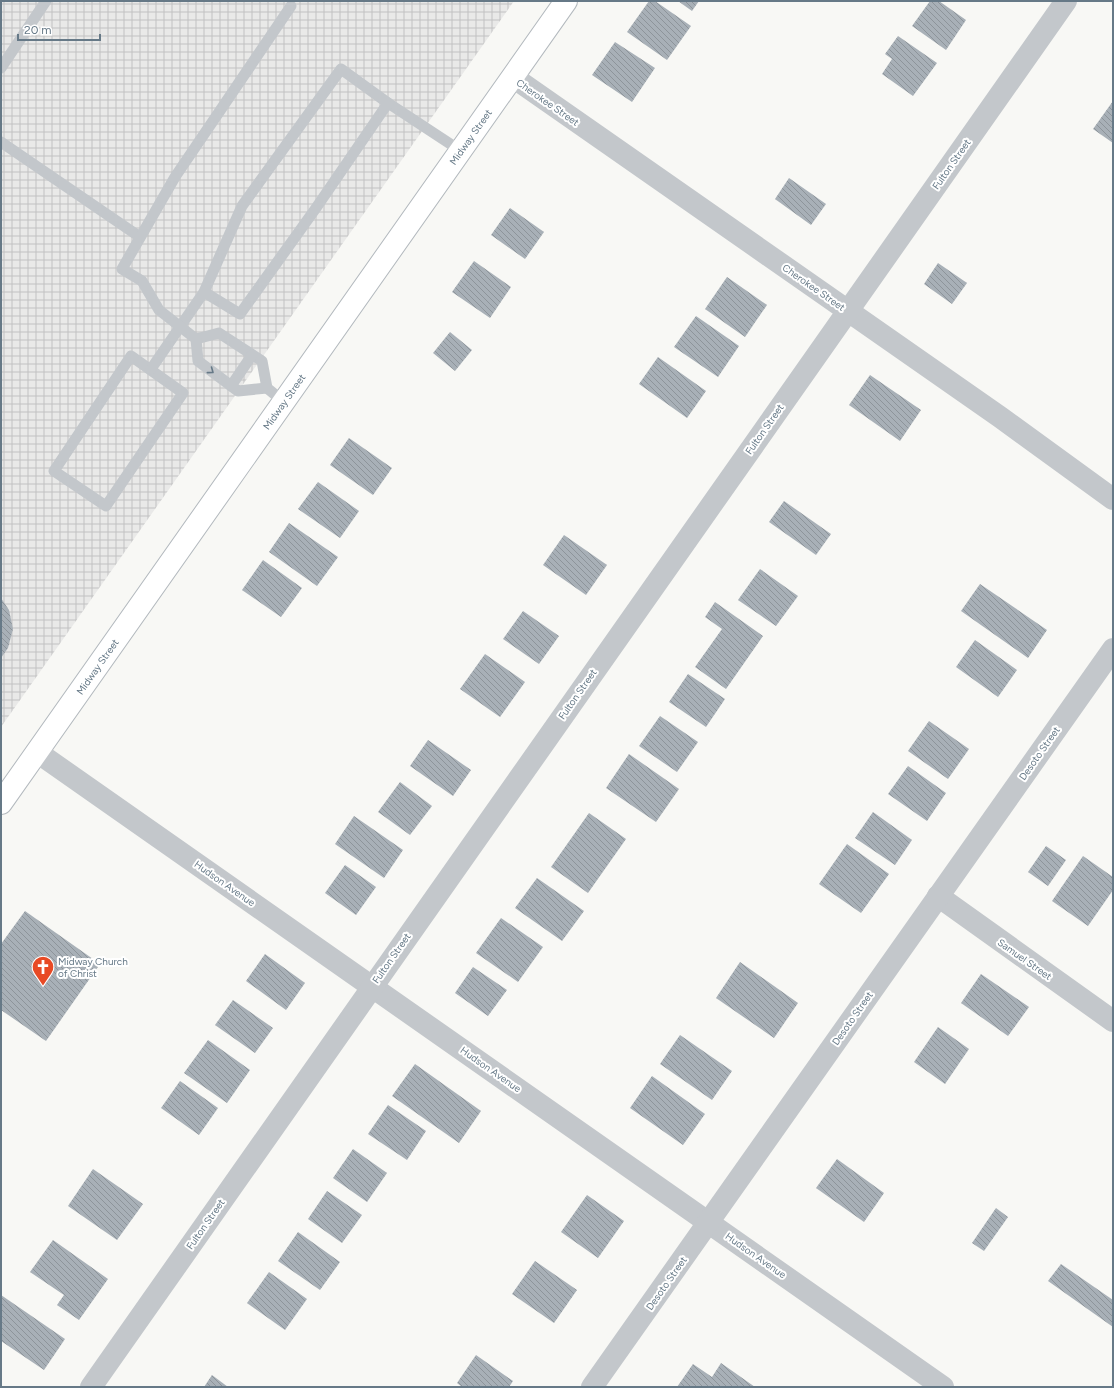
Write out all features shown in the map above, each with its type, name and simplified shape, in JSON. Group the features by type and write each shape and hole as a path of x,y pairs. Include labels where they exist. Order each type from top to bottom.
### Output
{"street":[{"name":"Midway Street","path":"2,800 566,1"},
{"name":"Fulton Street","path":"91,1387 372,985 1066,1"},
{"name":"Cherokee Street","path":"513,77 1000,417 1113,499"},
{"name":"Desoto Street","path":"592,1387 1113,649"},
{"name":"Hudson Avenue","path":"37,752 709,1221 943,1387"},
{"name":"Samuel Street","path":"938,896 1113,1021"}],"lane":[{"path":"1,68 46,1"},
{"path":"267,388 238,391 198,361 196,339 159,310 142,281 122,269 175,177 291,6"},
{"path":"151,369 179,326 204,292 242,206 341,69 388,103 461,150"},
{"path":"204,292 240,314 316,208 388,103"},
{"path":"1,142 140,237"},
{"path":"196,339 219,333 262,361 267,388 284,402"},
{"path":"231,386 252,355"},
{"path":"131,356 151,369 183,393 106,506 54,471 131,356"}],"shaded area":[{"path":"1,1 514,1 1,727"}],"building":[{"path":"649,1 655,1 691,26 667,60 627,32"},
{"path":"678,1 699,1 692,11"},
{"path":"930,1 939,1 966,20 946,50 912,26"},
{"path":"898,36 937,63 913,96 882,74 892,59 885,54"},
{"path":"615,42 655,68 632,102 592,75"},
{"path":"1113,101 1113,143 1093,129"},
{"path":"789,178 826,204 811,225 775,199"},
{"path":"510,208 544,232 525,259 491,235"},
{"path":"474,261 511,287 490,318 452,292"},
{"path":"938,263 967,283 952,304 924,284"},
{"path":"727,277 767,305 745,337 705,309"},
{"path":"696,316 739,346 718,377 674,347"},
{"path":"450,332 472,350 455,371 433,353"},
{"path":"658,357 706,391 687,418 639,384"},
{"path":"870,375 921,410 900,441 849,405"},
{"path":"349,438 392,468 373,495 330,465"},
{"path":"318,482 359,511 340,538 298,509"},
{"path":"784,501 831,534 816,555 769,522"},
{"path":"289,523 338,557 317,586 269,552"},
{"path":"564,535 607,565 586,595 543,565"},
{"path":"263,560 302,588 281,617 242,590"},
{"path":"760,569 798,596 776,626 738,600"},
{"path":"980,584 1047,630 1028,658 961,611"},
{"path":"1,598 9,610 13,629 8,648 1,658"},
{"path":"715,602 763,636 726,689 695,667 722,629 705,617"},
{"path":"523,611 559,636 539,664 503,639"},
{"path":"975,640 1017,670 998,697 956,667"},
{"path":"485,654 525,682 500,717 460,689"},
{"path":"688,674 725,699 706,727 669,702"},
{"path":"660,716 698,742 677,772 639,746"},
{"path":"929,721 969,749 948,779 908,751"},
{"path":"428,740 471,770 453,796 410,766"},
{"path":"629,754 679,789 656,822 606,788"},
{"path":"908,766 946,793 927,821 888,794"},
{"path":"400,782 432,806 410,835 378,812"},
{"path":"873,812 912,840 895,865 855,838"},
{"path":"589,813 626,839 588,893 551,867"},
{"path":"354,816 403,850 384,878 335,844"},
{"path":"847,844 889,874 861,913 819,884"},
{"path":"1046,846 1066,860 1048,886 1028,872"},
{"path":"1083,856 1113,877 1113,890 1088,926 1052,901"},
{"path":"345,865 376,887 356,915 325,893"},
{"path":"537,878 584,911 562,941 515,908"},
{"name":"Midway Church of Christ","path":"25,911 100,964 46,1041 1,1010 1,944"},
{"path":"501,918 543,947 518,982 476,953"},
{"path":"265,954 305,983 286,1010 246,981"},
{"path":"740,962 798,1003 774,1038 716,998"},
{"path":"473,967 507,990 488,1016 455,993"},
{"path":"981,974 1029,1007 1008,1036 961,1003"},
{"path":"233,1000 273,1028 255,1053 215,1025"},
{"path":"938,1027 969,1049 945,1084 914,1062"},
{"path":"680,1035 732,1071 712,1100 660,1064"},
{"path":"208,1040 250,1070 227,1103 184,1073"},
{"path":"415,1064 481,1111 459,1143 392,1096"},
{"path":"652,1076 705,1114 683,1145 630,1108"},
{"path":"180,1081 218,1108 199,1135 161,1108"},
{"path":"388,1105 426,1131 407,1160 368,1134"},
{"path":"353,1149 387,1173 367,1202 333,1178"},
{"path":"837,1159 884,1193 864,1222 816,1188"},
{"path":"93,1169 143,1204 117,1240 68,1206"},
{"path":"327,1191 362,1215 342,1243 308,1219"},
{"path":"587,1195 624,1221 598,1258 561,1232"},
{"path":"996,1208 1008,1217 984,1251 972,1243"},
{"path":"298,1232 340,1262 320,1290 278,1261"},
{"path":"53,1240 108,1279 79,1320 57,1305 64,1295 30,1272"},
{"path":"535,1261 577,1290 554,1323 512,1294"},
{"path":"1061,1264 1113,1300 1113,1327 1048,1281"},
{"path":"269,1272 307,1299 285,1330 247,1303"},
{"path":"1,1295 65,1339 44,1370 1,1341"},
{"path":"476,1355 513,1381 509,1387 462,1387 457,1383"},
{"path":"721,1363 755,1387 677,1387 693,1364 712,1377"},
{"path":"212,1375 228,1387 204,1387"}],"place":[{"name":"Midway Church of Christ","path":"43,986"}]}
